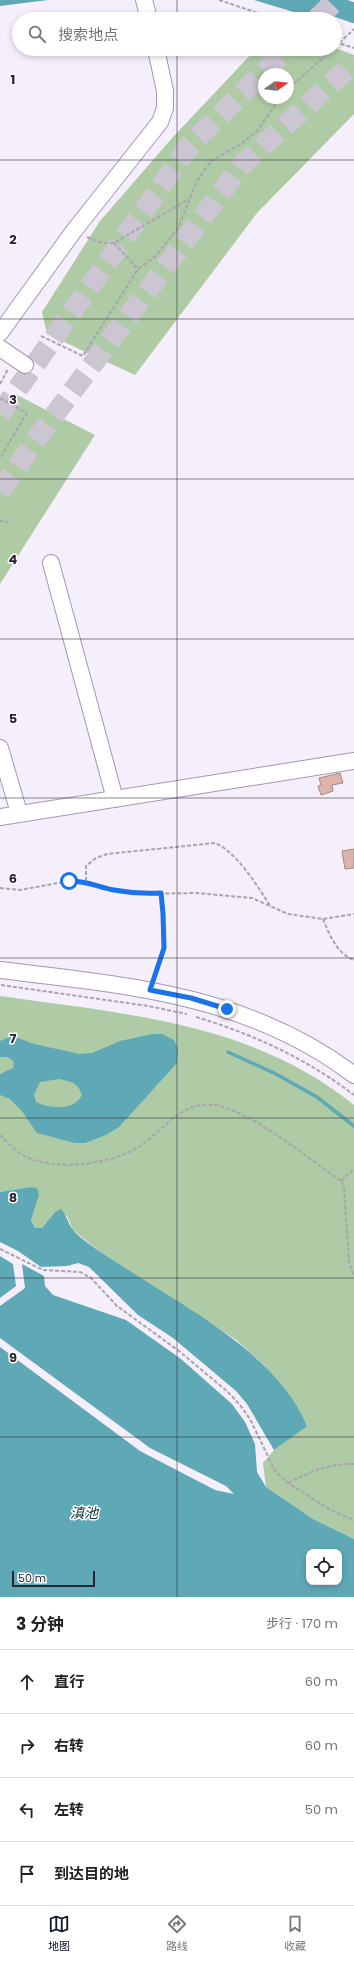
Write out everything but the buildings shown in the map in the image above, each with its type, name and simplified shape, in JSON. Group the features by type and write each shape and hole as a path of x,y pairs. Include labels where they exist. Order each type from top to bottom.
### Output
{"street":[{"path":"0,333 73,232 160,122 165,108 165,91 158,56"},
{"path":"0,348 25,365 6,359"},
{"path":"51,563 115,799"},
{"path":"0,748 19,813"},
{"path":"0,816 354,761"},
{"path":"0,970 150,990 191,998 227,1009 272,1027 310,1047 354,1075"}],"path":[{"path":"219,0 255,12"},
{"path":"342,40 354,29"},
{"path":"342,44 354,48"},
{"path":"294,84 325,56"},
{"path":"41,336 83,356 138,269 156,256 178,228 197,181 211,161 241,144 258,131 276,104"},
{"path":"73,232 102,243 114,243 190,199"},
{"path":"114,243 138,269"},
{"path":"0,384 6,359"},
{"path":"0,398 27,413 0,458"},
{"path":"0,521 8,522"},
{"path":"86,881 86,866 96,858 107,854 216,843 225,848 257,885 272,908"},
{"path":"0,888 20,890 69,881 86,881 113,890 139,894 196,893 252,898 288,914 323,919 354,914"},
{"path":"150,990 164,948 161,893"},
{"path":"323,919 330,936 341,952 354,960"},
{"path":"0,985 148,1006 187,1014 215,1022 266,1042 303,1061 354,1094"},
{"path":"0,1134 23,1155 46,1162 70,1165 94,1162 121,1155 139,1147 173,1116 186,1109 201,1105 214,1105 245,1116 341,1181 344,1188 349,1262 354,1276"},
{"path":"341,1181 354,1169"},
{"path":"0,1248 43,1270 80,1272 92,1278 117,1306 179,1351 215,1381 240,1405 250,1419 272,1467 288,1483 332,1511 354,1520"},
{"path":"288,1483 326,1466 340,1463 354,1464"}],"green space":[{"path":"342,51 354,55 354,114 257,213 135,375 47,334 42,312 100,221 173,137 249,56 342,56"},
{"path":"17,395 95,435 0,584 0,399"},
{"path":"0,996 140,1017 186,1026 230,1039 273,1055 314,1077 354,1105 354,1539 313,1519 266,1487 263,1463 274,1450 307,1425 264,1365 235,1339 104,1255 73,1230 67,1216 55,1212 42,1228 35,1228 31,1220 39,1195 31,1187 0,1192"}],"water":[{"path":"0,0 48,0 0,6"},
{"path":"254,0 318,0 310,12 294,12"},
{"path":"153,1034 162,1034 174,1040 178,1049 177,1063 119,1127 106,1135 85,1143 75,1143 37,1133 22,1111 10,1099 0,1095 0,1074 13,1068 14,1062 8,1057 0,1057 0,1041 10,1037 18,1038 34,1044 80,1054 92,1053 120,1041","holes":["59,1079 74,1083 78,1087 82,1095 78,1100 73,1104 61,1107 48,1106 36,1102 34,1095 40,1082"]},
{"path":"31,1187 37,1188 39,1195 31,1220 35,1228 42,1228 55,1212 61,1209 73,1230 83,1240 203,1318 253,1355 275,1377 293,1400 307,1426 274,1450 247,1404 236,1391 173,1338 138,1315 89,1267 78,1263 67,1266 41,1267 18,1251 0,1242 0,1192"},
{"path":"0,1256 13,1264 16,1286 0,1298"},
{"name":"滇池","path":"22,1264 44,1276 45,1286 53,1295 126,1320 181,1359 232,1404 245,1422 255,1444 257,1472 266,1487 313,1519 354,1539 354,1597 0,1597 0,1347 140,1451 215,1490 234,1494 226,1486 150,1448 0,1338 0,1306 25,1288"}],"waterway":[{"path":"318,0 354,13"},
{"path":"228,1052 276,1074 317,1097 354,1126"}],"tunnel":[{"path":"324,12 336,0"},
{"path":"0,414 190,145 280,56"},
{"path":"0,492 35,441 241,166 354,63"}],"route":[{"path":"69,881 86,881 113,890 139,894 161,893 164,948 150,990 191,998 227,1009"}]}
